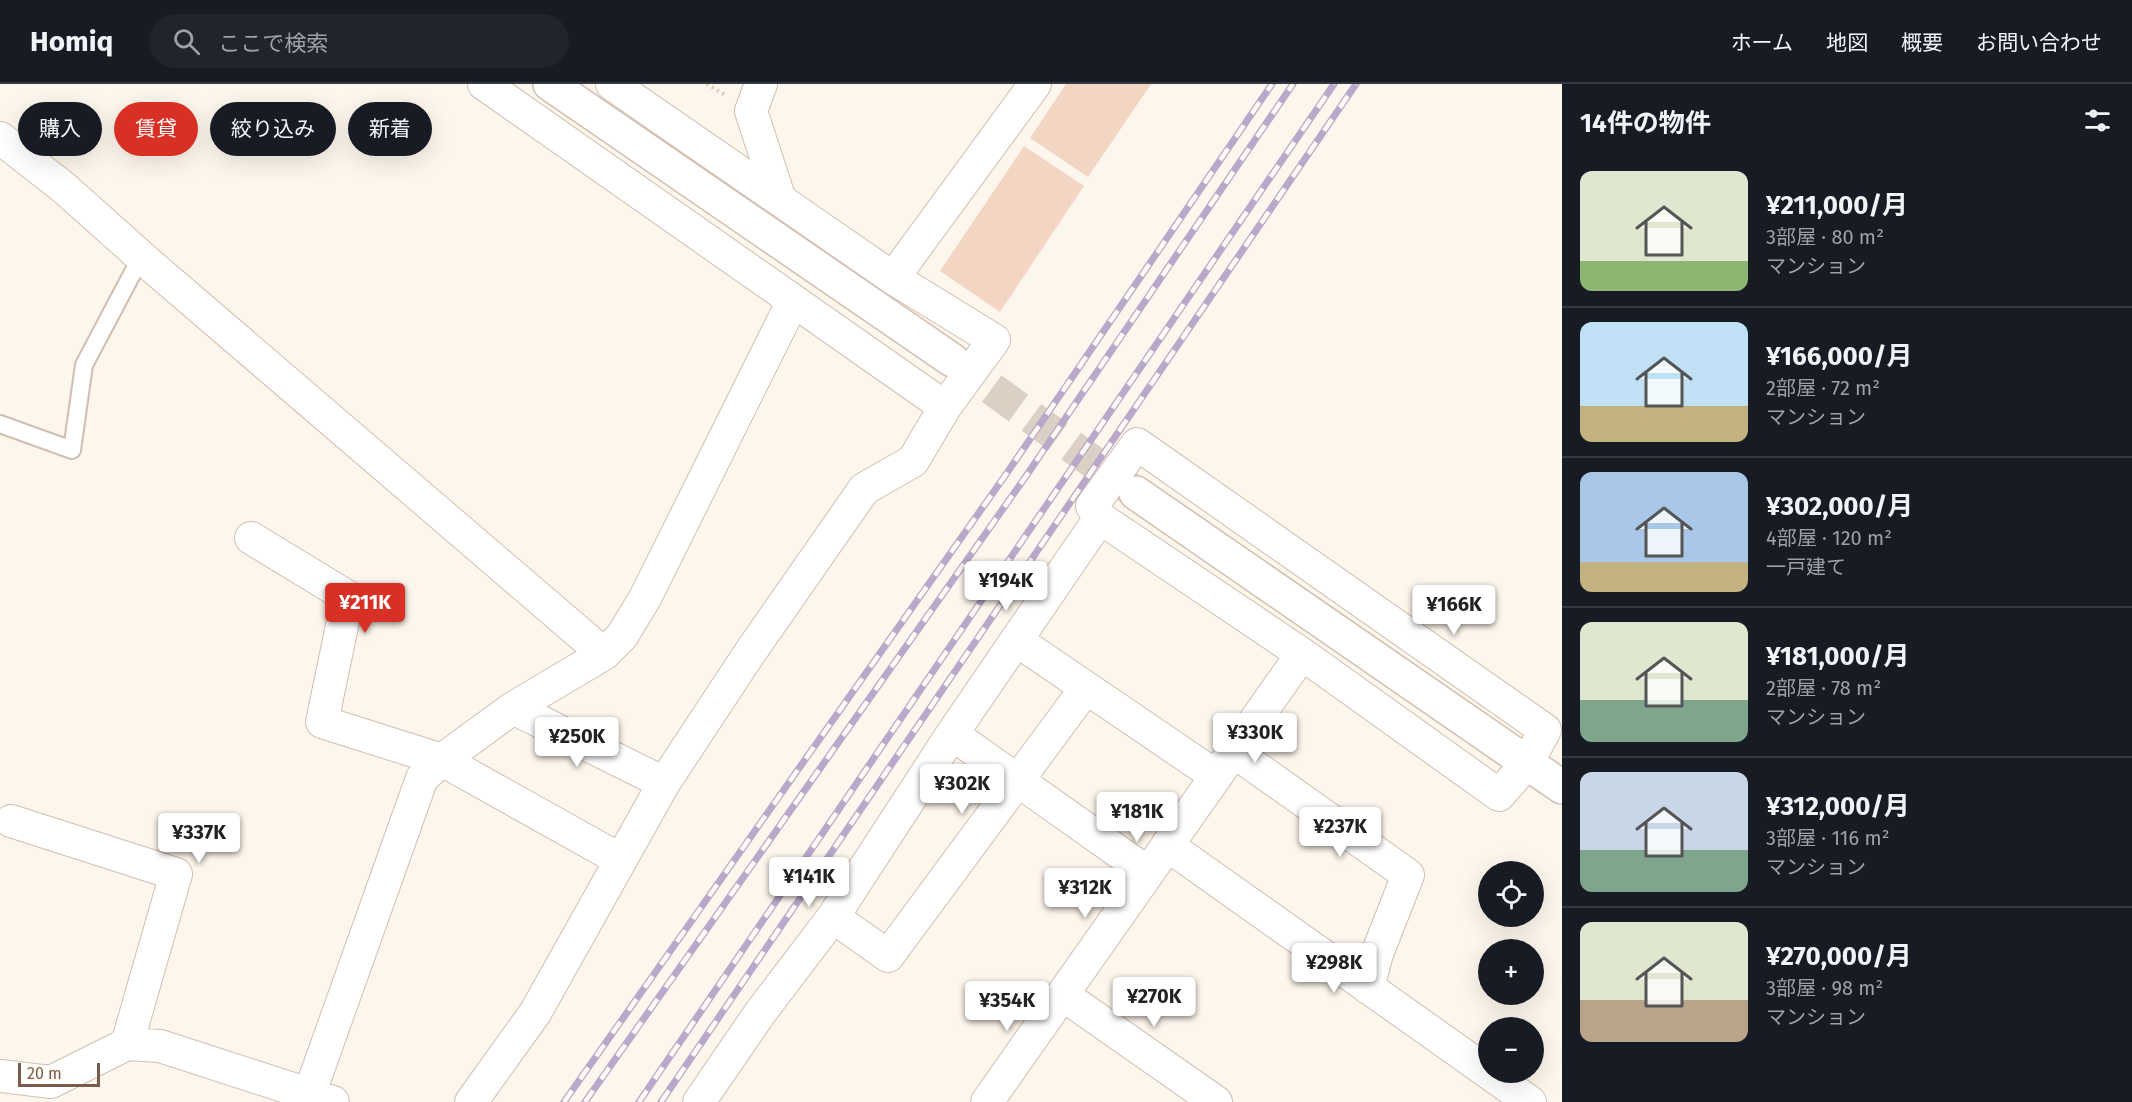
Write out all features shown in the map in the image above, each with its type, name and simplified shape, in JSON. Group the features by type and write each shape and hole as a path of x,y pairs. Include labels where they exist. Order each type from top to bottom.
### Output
{"street":[{"path":"484,84 945,406"},
{"path":"550,84 952,360"},
{"path":"471,1102 535,1013 619,859 664,783 748,654 864,489 913,461 945,406 994,340 893,278 612,84"},
{"path":"761,84 751,111 780,200"},
{"path":"893,278 1035,84"},
{"path":"0,138 63,187 141,257 604,654"},
{"path":"0,1076 51,1082 127,1044 160,1046 308,1098 422,778 442,760 513,708 604,654 622,636 645,598 793,301"},
{"path":"1137,444 1545,730 1527,763 1499,795 1302,654 1100,518 1092,506 1137,444"},
{"path":"1136,493 1562,787"},
{"path":"699,1102 760,1013 833,917 952,734 1100,518"},
{"path":"250,538 348,597 322,722 442,760 619,859"},
{"path":"1016,640 1086,688 1224,764 1408,875 1377,954 1368,988"},
{"path":"992,1100 1147,872 1302,654"},
{"path":"833,917 888,956 1086,688"},
{"path":"513,708 664,783"},
{"path":"952,734 1147,872"},
{"path":"11,821 176,874 127,1044"},
{"path":"1167,845 1530,1102"},
{"path":"1063,995 1216,1102"}],"lane":[{"path":"0,424 72,450 84,365 141,257"}],"building":[{"path":"1066,84 1151,84 1088,177 1030,138"},
{"path":"1024,146 1084,186 1000,312 940,271"}],"tunnel":[{"path":"952,360 1136,493"}],"railway":[{"path":"564,1102 1009,470 1272,84"},
{"path":"585,1102 1024,479 1293,84"},
{"path":"639,1102 1334,84"},
{"path":"661,1102 1356,84"}]}
